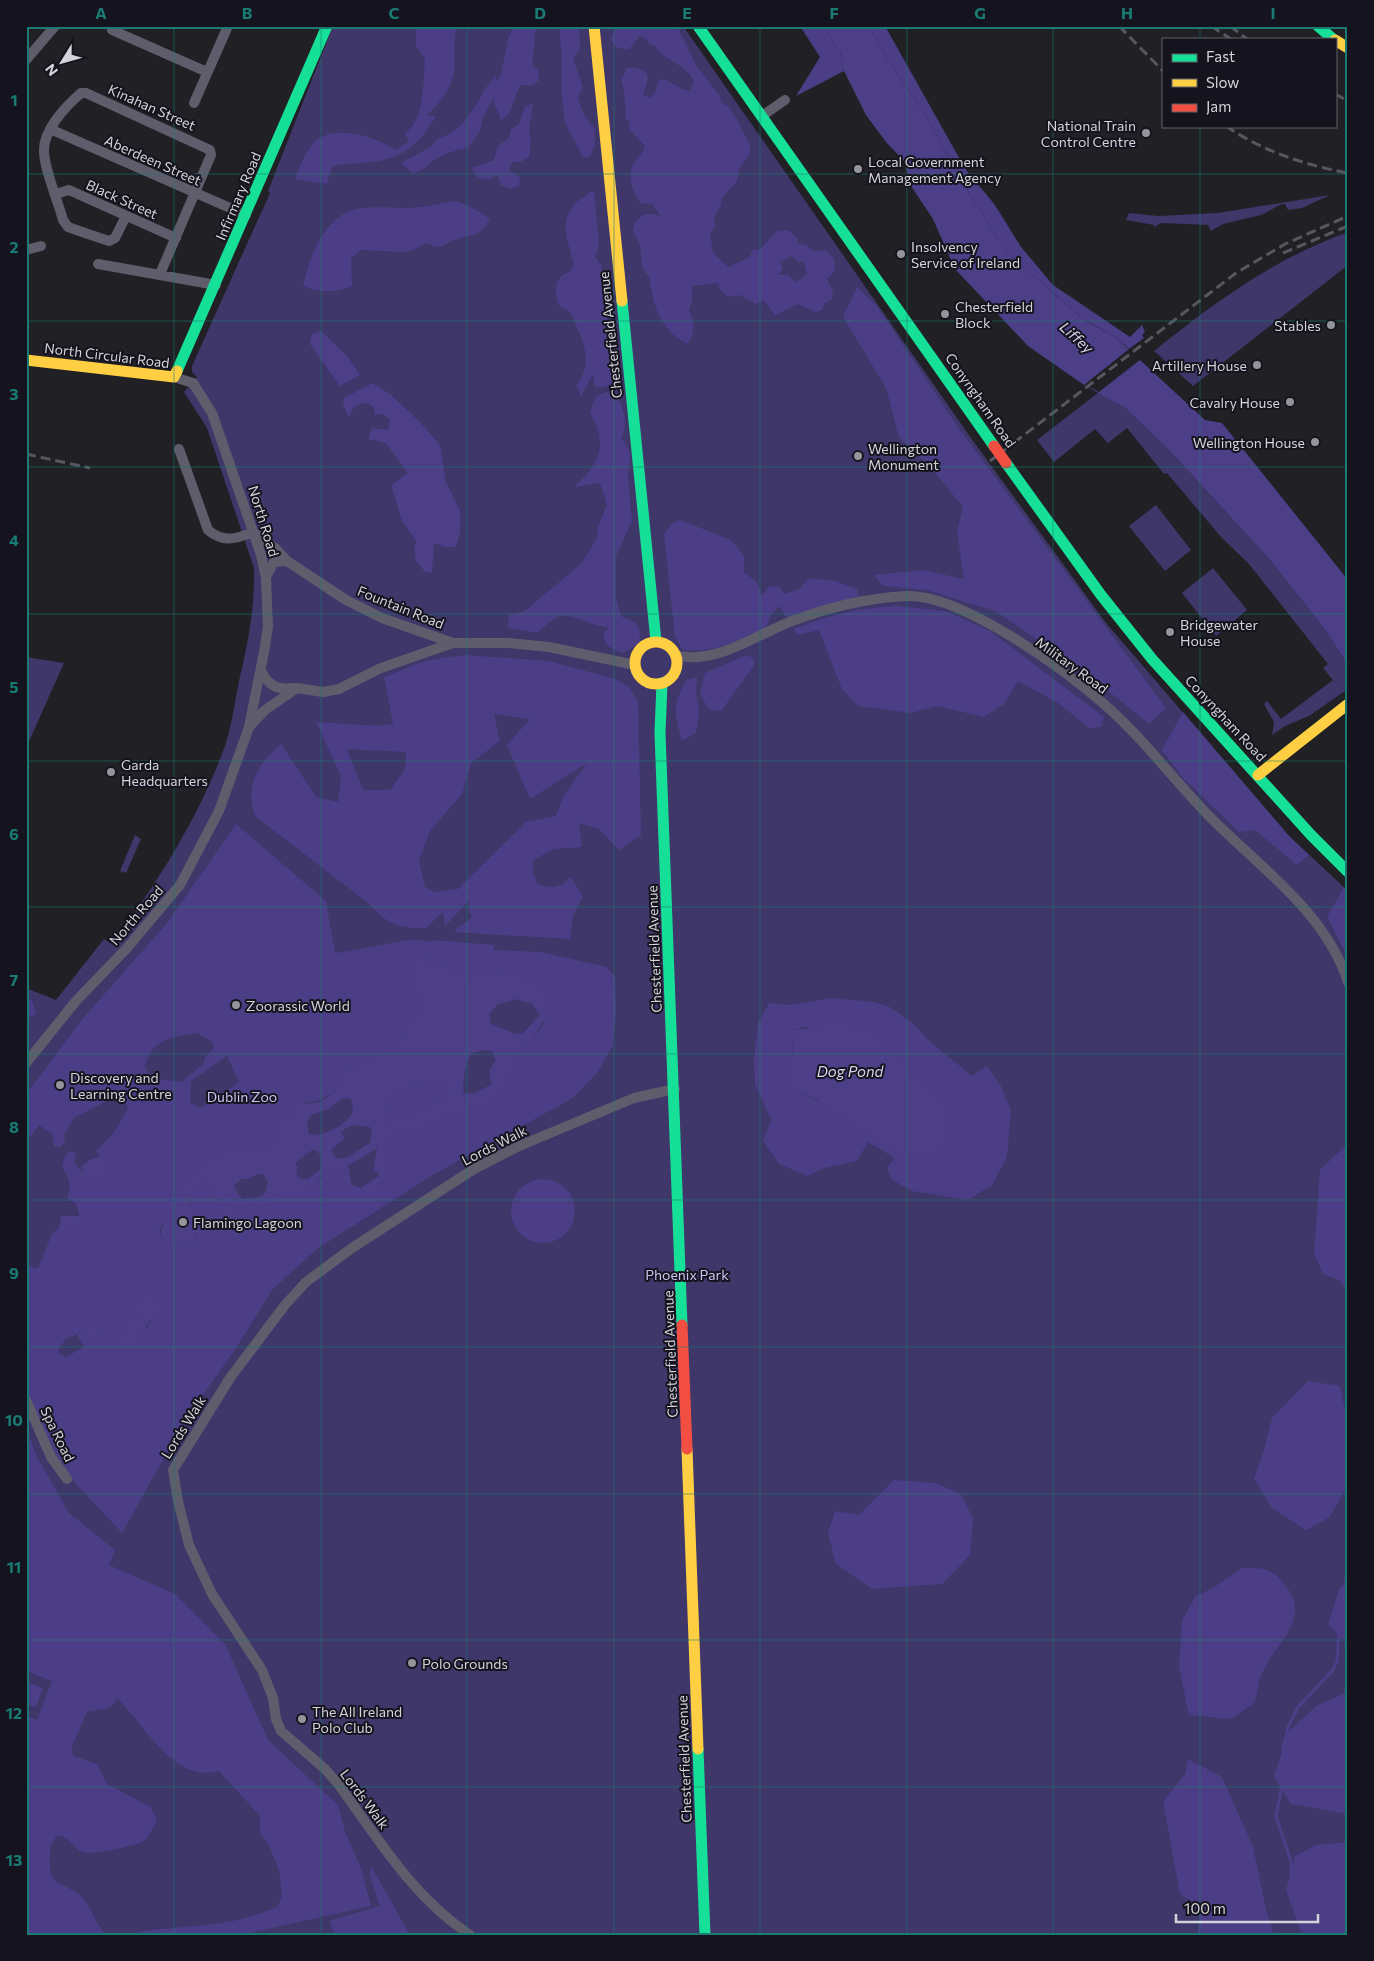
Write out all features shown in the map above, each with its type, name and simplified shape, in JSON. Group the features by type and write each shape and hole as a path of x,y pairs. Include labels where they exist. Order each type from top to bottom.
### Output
{"street":[{"path":"26,60 55,26"},
{"path":"194,103 228,26"},
{"name":"Chesterfield Avenue","path":"594,26 656,642"},
{"name":"Conyngham Road","path":"698,26 1063,544 1120,620 1167,676 1258,775 1298,822 1348,872"},
{"path":"1318,26 1332,38"},
{"name":"Infirmary Road","path":"179,379 323,28"},
{"path":"112,30 207,72"},
{"path":"1336,41 1348,48"},
{"name":"Kinahan Street","path":"50,129 81,93 86,93 210,150 211,155 194,194"},
{"path":"762,116 785,100"},
{"path":"50,129 44,152 63,220 68,227 112,240 126,216"},
{"name":"Aberdeen Street","path":"50,129 194,194 246,214"},
{"name":"Black Street","path":"56,194 69,190 176,238"},
{"path":"160,274 194,194"},
{"path":"26,250 41,246"},
{"path":"98,264 216,285"},
{"name":"North Circular Road","path":"26,360 179,379"},
{"name":"North Road","path":"26,1063 76,1001 126,948 180,885 219,811 249,728 268,627 266,578 262,555 218,424 206,402 196,391 179,379"},
{"path":"179,449 208,530 216,537 224,539 239,538 253,532"},
{"name":"Fountain Road","path":"253,532 275,548 287,561 346,600 382,618 419,632 454,643 508,643 549,647 635,665"},
{"path":"266,578 274,562 287,561"},
{"name":"Military Road","path":"676,655 689,658 712,654 796,619 844,605 875,599 909,596 946,602 971,614 1045,660 1105,705 1209,816 1302,906 1329,941 1339,958 1348,982"},
{"path":"419,632 428,642 423,654"},
{"path":"656,642 668,645 676,655 676,669 673,675 662,683 644,680 635,665 638,651 649,643 656,642"},
{"path":"260,670 273,687 280,690 297,688 323,692 339,689 381,668 392,666 454,643"},
{"name":"Chesterfield Avenue","path":"662,683 660,733 705,1935"},
{"path":"249,728 265,710 297,688"},
{"path":"1258,775 1348,704"},
{"name":"Lords Walk","path":"470,1935 446,1918 418,1892 325,1769 281,1730 276,1719 273,1698 262,1670 212,1594 189,1545 178,1501 173,1470 230,1378 285,1306 306,1282 352,1248 474,1169 517,1147 634,1098 674,1089"},
{"name":"Spa Road","path":"26,1400 51,1458 67,1479"}],"green space":[{"name":"Phoenix Park","path":"333,26 683,26 971,438 1106,623 1289,836 1348,891 1348,1935 26,1935 26,988 56,1000 104,939 112,944 159,877 173,853 200,804 225,746 248,639 252,611 254,568 207,428 184,392 197,377 192,372 192,366 270,193 268,191"},
{"path":"416,26 457,26 453,78 447,92 426,116 436,116 422,137 414,145 397,156 332,167 327,184 295,179 303,158 310,147 318,139 328,135 340,133 364,136 395,150 409,142 405,133 412,127 420,110 424,78 425,59 416,46"},
{"path":"514,26 536,26 532,64 538,70 539,80 533,85 520,85 509,114 501,120 493,99 483,117 480,131 468,148 443,155 423,170 413,173 401,163 432,146 436,140 451,133 462,124 496,75 496,81 500,77 509,36"},
{"path":"559,26 579,28 580,50 573,58 583,88 578,96 580,105 585,116 594,127 595,144 590,157 583,157 565,123 561,89 562,61"},
{"path":"613,26 678,28 696,65 720,96 722,103 728,106 735,116 750,145 750,153 739,170 737,181 722,198 721,205 714,217 715,227 710,234 713,253 728,267 750,256 753,250 760,249 777,231 788,230 797,238 798,244 806,245 813,251 825,250 834,258 835,270 827,279 833,291 832,299 824,304 822,310 815,312 798,304 775,315 764,301 756,304 739,295 727,297 719,288 718,283 692,286 692,302 689,310 693,327 688,344 678,338 664,324 655,306 649,276 643,269 639,242 633,231 636,221 642,216 651,214 661,216 652,204 640,203 631,183 632,168 645,146 630,130 629,122 625,117 621,80 627,68 636,68 646,72 648,78 643,95 649,98 655,93 659,81 662,79 690,91 694,82 681,66 663,55 644,37 640,36 629,49 617,47 613,44 611,38 615,29","holes":["792,256 798,262 804,262 807,274 797,282 788,275 778,275 783,269 780,262"]},
{"path":"800,26 824,26 840,52 844,71 796,96 820,57"},
{"path":"869,26 885,26 966,170 995,205 1021,247 1053,285 1130,337 1142,325 1145,332 1142,335 1144,338 1129,349 1114,336 1086,321 1006,252 957,174 925,114 886,57"},
{"path":"533,103 529,131 531,141 529,157 520,162 512,162 509,170 520,177 519,186 510,189 501,185 497,174 490,180 478,178 472,168 494,160 498,146 509,138 511,129 519,124 525,107"},
{"path":"591,191 594,192 599,245 595,257 601,265 615,382 604,387 595,387 593,374 581,396 576,385 581,379 586,365 584,344 572,316 568,311 560,307 556,296 556,286 561,277 570,272 574,264 566,234 569,212 578,201"},
{"path":"1330,195 1302,208 1288,210 1285,204 1282,204 1261,215 1223,224 1211,231 1208,225 1161,223 1154,227 1154,225 1126,220 1129,213 1158,216 1218,213"},
{"path":"457,201 482,213 490,220 479,233 456,239 441,247 426,243 414,250 404,252 361,250 351,258 352,286 328,291 315,290 303,286 310,262 321,238 338,218 349,211 369,207 423,207"},
{"path":"1348,232 1348,265 1193,386 1154,351 1200,315 1246,283 1294,255"},
{"path":"857,287 876,305 958,427 1166,708 1149,724 1086,673 997,612 927,590 883,586 874,575 923,570 964,579 957,532 963,507 934,471 899,437 886,388 843,317"},
{"path":"613,390 625,420 624,433 621,438 629,449 628,477 632,521 616,556 616,599 622,617 637,625 640,637 640,642 624,653 612,649 605,641 603,633 609,628 574,617 561,616 556,618 537,633 508,628 509,615 525,611 582,563 596,540 598,526 607,505 600,483 574,487 596,461 599,452 599,434 590,412 596,396"},
{"path":"1099,392 1124,407 1168,449 1271,561 1325,630 1348,665 1348,691 1345,691 1309,716 1285,726 1272,735 1274,722 1264,704 1267,701 1281,719 1333,680 1323,668 1328,664 1249,564 1221,537 1167,473 1164,474 1127,428 1108,443 1095,429 1054,462 1037,440"},
{"path":"1156,505 1191,550 1165,571 1129,526"},
{"path":"680,520 731,540 744,556 744,573 757,582 762,595 770,586 779,586 784,594 799,589 809,578 835,581 857,589 859,596 787,618 779,606 771,615 766,628 747,637 714,648 692,651 682,649 675,637 664,534 673,523"},
{"path":"1213,568 1247,610 1216,636 1182,593"},
{"path":"896,606 946,611 990,631 1104,717 1101,727 1089,728 1058,703 1018,681 1004,704 984,717 937,706 911,713 858,706 842,689 819,630 797,635 794,629 844,613 868,608"},
{"path":"464,655 549,661 615,679 629,687 638,702 641,835 619,850 599,829 579,823 582,847 554,849 533,860 533,874 538,884 548,887 556,886 571,877 583,897 573,916 570,939 453,932 472,917 469,910 469,901 445,926 443,912 426,928 394,924 381,916 368,903 255,816 251,794 255,776 265,760 281,744 316,797 338,802 341,776 316,722 378,726 393,724 384,677 425,661","holes":["494,714 530,719 507,745 530,799 587,763 564,795 556,816 526,822 458,889 435,892 425,887 419,861 430,831 462,794 471,763 500,741","347,749 406,752 405,769 390,790 363,790"]},
{"path":"747,655 754,659 754,666 721,711 709,710 700,694 705,673"},
{"path":"26,657 64,663 26,748"},
{"path":"697,677 696,691 699,712 696,733 682,741 676,716 678,696 687,680"},
{"path":"1183,712 1289,836 1309,855 1297,865 1255,830 1239,832 1183,778 1162,750"},
{"name":"Dublin Zoo","path":"236,824 326,901 335,953 412,940 494,945 494,950 540,952 607,967 615,977 616,1010 613,1045 598,1072 573,1098 431,1176 317,1249 273,1289 236,1348 186,1419 122,1533 76,1484 57,1457 26,1392 26,1262 33,1268 38,1268 53,1232 63,1227 76,1228 81,1221 76,1204 67,1198 69,1182 62,1167 65,1155 72,1150 76,1155 74,1162 90,1182 106,1164 96,1151 114,1133 128,1108 125,1101 116,1096 74,1118 64,1136 65,1142 60,1147 54,1146 52,1134 39,1125 31,1137 26,1136 26,1095 79,1023 168,922","holes":["419,955 430,964 443,966 467,979 490,973 503,976 516,972 530,986 545,1023 532,1038 524,1043 518,1062 512,1067 507,1087 393,1135 388,1156 390,1177 363,1194 345,1185 341,1169 337,1169 327,1173 316,1184 283,1190 275,1195 222,1213 217,1199 205,1182 193,1187 186,1195 195,1220 194,1246 180,1247 176,1243 162,1239 159,1231 183,1185 192,1179 262,1152 279,1139 280,1132 295,1120 306,1102 320,1100 339,1089 342,1076 405,1039 412,1019 424,1011 417,992","197,1033 212,1042 214,1048 205,1057 204,1063 181,1082 153,1078 145,1068 147,1059 152,1051 164,1041","227,1056 239,1082 200,1108 190,1103 191,1081","154,1297 159,1301 147,1329 136,1334 122,1335 142,1313 140,1310","89,1329 97,1334 84,1347 66,1357 59,1353 58,1349 66,1339"]},
{"path":"135,835 141,839 126,873 120,871"},
{"path":"1344,887 1348,891 1348,958 1327,917"},
{"path":"831,998 874,1002 890,1007 915,1025 928,1040 972,1076 987,1066 1001,1086 1011,1110 1007,1157 992,1185 968,1200 912,1191 892,1180 887,1168 895,1158 868,1142 857,1161 825,1168 807,1176 779,1164 763,1141 771,1120 755,1084 754,1059 758,1023 769,1003 789,1005","holes":["808,1027 820,1102 793,1090 792,1030"]},
{"path":"32,1000 36,1014 26,1019 26,1001"},
{"path":"439,1079 444,1080 450,1095 445,1103 434,1104 388,1123 383,1117 386,1102 395,1091"},
{"path":"1343,1148 1348,1148 1348,1290 1339,1280 1323,1274 1314,1253 1320,1170"},
{"path":"543,1179 555,1181 566,1188 573,1199 575,1211 573,1223 566,1234 555,1241 543,1243 531,1241 520,1234 513,1223 511,1211 513,1199 520,1188 531,1181"},
{"path":"1308,1381 1340,1386 1344,1406 1348,1412 1348,1484 1330,1517 1306,1530 1272,1508 1254,1479 1272,1418"},
{"path":"26,1428 36,1455 69,1513 115,1550 109,1565 175,1594 225,1644 268,1740 338,1805 345,1832 361,1868 371,1906 241,1935 127,1935 238,1920 278,1906 282,1895 279,1871 269,1845 260,1834 260,1816 219,1771 203,1773 188,1769 175,1761 150,1737 118,1699 109,1708 87,1712 72,1746 73,1756 97,1764 107,1784 151,1807 157,1821 147,1838 141,1843 100,1852 84,1853 68,1840 58,1835 50,1849 52,1876 61,1885 73,1890 86,1902 106,1935 26,1935 26,1720 28,1717 37,1720 52,1681 26,1671"},
{"path":"894,1480 935,1483 960,1493 973,1518 970,1555 942,1584 872,1589 836,1564 828,1533 835,1511 859,1515"},
{"path":"1242,1568 1266,1570 1280,1579 1293,1598 1295,1609 1293,1621 1261,1676 1255,1702 1231,1719 1189,1715 1179,1666 1182,1620 1195,1597 1216,1586"},
{"path":"1348,1580 1348,1645 1328,1624 1339,1590"},
{"path":"1348,1692 1348,1814 1291,1804 1274,1776 1289,1731 1316,1706"},
{"path":"1188,1759 1222,1777 1253,1847 1266,1909 1274,1935 1197,1935 1201,1908 1180,1894 1163,1802 1185,1774"},
{"path":"1348,1842 1348,1935 1302,1935 1286,1890 1295,1856 1316,1845"},
{"path":"371,1866 410,1935 335,1935 329,1921 380,1906 370,1876"}],"water":[{"name":"Liffey","path":"824,26 869,26 886,57 925,114 957,174 1006,252 1087,322 1114,336 1205,420 1222,423 1348,580 1348,665 1325,630 1271,561 1168,449 1124,407 1084,385 1028,346 955,269 933,219 911,186 904,161 886,142 866,115 844,71 840,52"},
{"path":"321,331 347,356 360,375 340,386 310,344 312,334"},
{"path":"372,383 390,394 420,422 440,445 446,482 460,511 460,533 456,547 445,547 434,543 432,573 425,572 416,561 414,547 417,542 402,521 391,485 408,473 386,443 368,439 372,428 388,430 390,419 383,414 375,415 374,407 367,403 355,407 349,418 343,405 344,398"},
{"path":"412,955 419,955 430,964 443,966 467,979 490,973 503,976 516,972 530,986 537,987 545,1001 548,1015 532,1038 524,1043 518,1062 512,1068 507,1087 491,1100 393,1135 388,1156 390,1177 364,1195 345,1185 341,1169 321,1176 316,1184 295,1195 283,1190 275,1195 273,1202 255,1211 246,1211 241,1206 231,1217 222,1213 217,1199 205,1182 193,1187 186,1195 195,1220 194,1246 180,1247 176,1243 167,1242 162,1238 161,1232 168,1205 180,1188 198,1171 238,1146 262,1152 279,1139 280,1132 277,1126 284,1120 288,1124 295,1120 298,1107 303,1104 324,1100 339,1089 342,1076 405,1039 412,1019 424,1011 417,992","holes":["519,999 523,1002 531,1002 540,1015 523,1033 516,1034 491,1024 489,1014 498,1004","485,1050 492,1051 496,1061 489,1072 492,1084 475,1093 464,1094 464,1079 472,1053","439,1079 444,1080 450,1095 445,1103 434,1104 388,1123 383,1117 386,1102 395,1091","341,1099 351,1099 353,1111 346,1121 328,1132 315,1135 309,1134 307,1123 311,1115 329,1109","355,1125 370,1127 372,1133 370,1143 345,1158 336,1158 331,1150 345,1138 341,1133 346,1128","377,1148 373,1171 379,1173 379,1176 361,1188 352,1185 348,1166","312,1150 316,1150 321,1156 321,1169 308,1179 301,1179 296,1174 298,1167 295,1163","257,1174 263,1174 268,1182 266,1191 259,1197 242,1199 234,1186 241,1179 249,1179"]},
{"name":"Dog Pond","path":"846,1025 872,1034 932,1092 947,1116 949,1135 939,1150 925,1157 897,1151 818,1100 793,1090 792,1030"},
{"path":"100,1156 106,1164 101,1178 90,1182 82,1175 84,1171 80,1168 88,1161"},
{"path":"61,1216 79,1216 81,1221 78,1231 75,1228 59,1229"},
{"path":"150,1295 159,1302 159,1315 150,1320 143,1333 138,1332 135,1340 128,1346 120,1342 125,1330 142,1313 137,1308 141,1299 146,1299"},
{"path":"93,1329 97,1334 84,1347 77,1335"},
{"path":"27,1682 43,1688 36,1707 26,1704"}],"pier":[{"path":"1129,349 1141,359 1099,392 1084,385"}],"waterway":[{"path":"1309,1935 1291,1888 1291,1861 1276,1817 1283,1779 1283,1748 1288,1727 1298,1707 1333,1670 1337,1661 1340,1614 1348,1567"}],"railway":[{"path":"1119,26 1162,70"},
{"path":"1211,26 1229,38"},
{"path":"1230,26 1246,38"},
{"path":"1336,95 1348,101"},
{"path":"1229,128 1254,143 1284,156 1348,173"},
{"path":"990,461 1236,273 1285,244 1348,216"},
{"path":"1283,253 1348,226"},
{"path":"26,454 90,468"}],"traffic: fast":[{"path":"177,371 327,26"},
{"path":"698,26 994,446"},
{"path":"1318,26 1332,38"},
{"path":"622,301 656,641"},
{"path":"1006,463 1101,595 1152,659 1311,835 1348,872"},
{"path":"662,683 660,733 682,1325"},
{"path":"698,1749 705,1935"}],"traffic: slow":[{"path":"594,26 622,301"},
{"path":"1336,41 1348,48"},
{"path":"26,360 174,377 177,371"},
{"path":"656,642 671,648 677,663 671,678 656,684 641,678 635,663 641,648 656,642"},
{"path":"1258,775 1348,704"},
{"path":"687,1449 698,1749"}],"traffic: jam":[{"path":"994,446 1006,463"},
{"path":"682,1325 687,1449"}],"place":[{"name":"National Train Control Centre","path":"1146,133"},
{"name":"Local Government Management Agency","path":"858,169"},
{"name":"Insolvency Service of Ireland","path":"901,254"},
{"name":"Chesterfield Block","path":"945,314"},
{"name":"Stables","path":"1331,325"},
{"name":"Artillery House","path":"1257,365"},
{"name":"Cavalry House","path":"1290,402"},
{"name":"Wellington House","path":"1315,442"},
{"name":"Wellington Monument","path":"858,456"},
{"name":"Bridgewater House","path":"1170,632"},
{"name":"Garda Headquarters","path":"111,772"},
{"name":"Zoorassic World","path":"236,1005"},
{"name":"Discovery and Learning Centre","path":"60,1085"},
{"name":"Flamingo Lagoon","path":"183,1222"},
{"name":"Polo Grounds","path":"412,1663"},
{"name":"The All Ireland Polo Club","path":"302,1719"}]}
